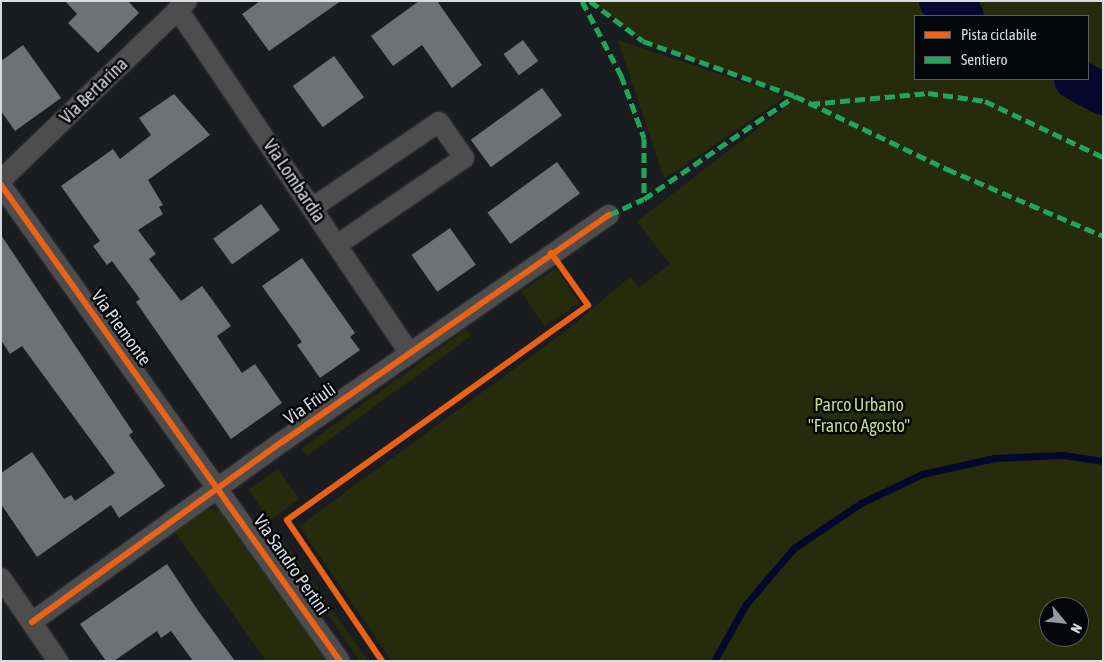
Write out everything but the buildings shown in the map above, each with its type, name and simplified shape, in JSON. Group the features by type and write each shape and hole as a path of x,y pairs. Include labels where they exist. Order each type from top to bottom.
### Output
{"street":[{"name":"Via Bertarina","path":"1,180 182,6"},
{"name":"Via Lombardia","path":"182,6 312,208 409,352"},
{"path":"312,208 439,122 464,158 337,245"},
{"name":"Via Piemonte","path":"1,185 217,487"},
{"name":"Via Friuli","path":"32,622 217,487 609,215"},
{"name":"Via Sandro Pertini","path":"217,487 340,661"},
{"path":"1,578 58,661"}],"green space":[{"name":"Parco Urbano \"Franco Agosto\"","path":"590,1 1103,1 1103,661 392,661 299,526 566,331 630,277 639,287 670,264 637,221 787,106 785,97 664,179 618,40 785,96 785,92 643,41"},
{"path":"556,268 579,303 545,326 521,291"},
{"path":"466,329 471,336 307,456 302,448"},
{"path":"278,469 299,499 270,520 249,490"},
{"path":"208,509 219,510 327,661 266,661 175,532"},
{"path":"281,537 368,661 360,661 276,540"}],"waterway":[{"path":"940,1 961,15"},
{"path":"1077,80 1103,94"},
{"path":"714,661 746,604 794,548 861,503 922,474 994,458 1063,455 1103,461"}],"marked path":[{"path":"582,1 621,75 644,138 644,199"},
{"path":"590,1 643,41 795,96 947,169 1103,236"},
{"path":"810,104 928,93 985,101 1103,157"},
{"path":"609,215 644,199 795,96"}],"cycle path":[{"path":"1,185 340,661"},
{"path":"32,622 282,442 609,215"},
{"path":"382,661 287,520 588,305 551,253"}]}
